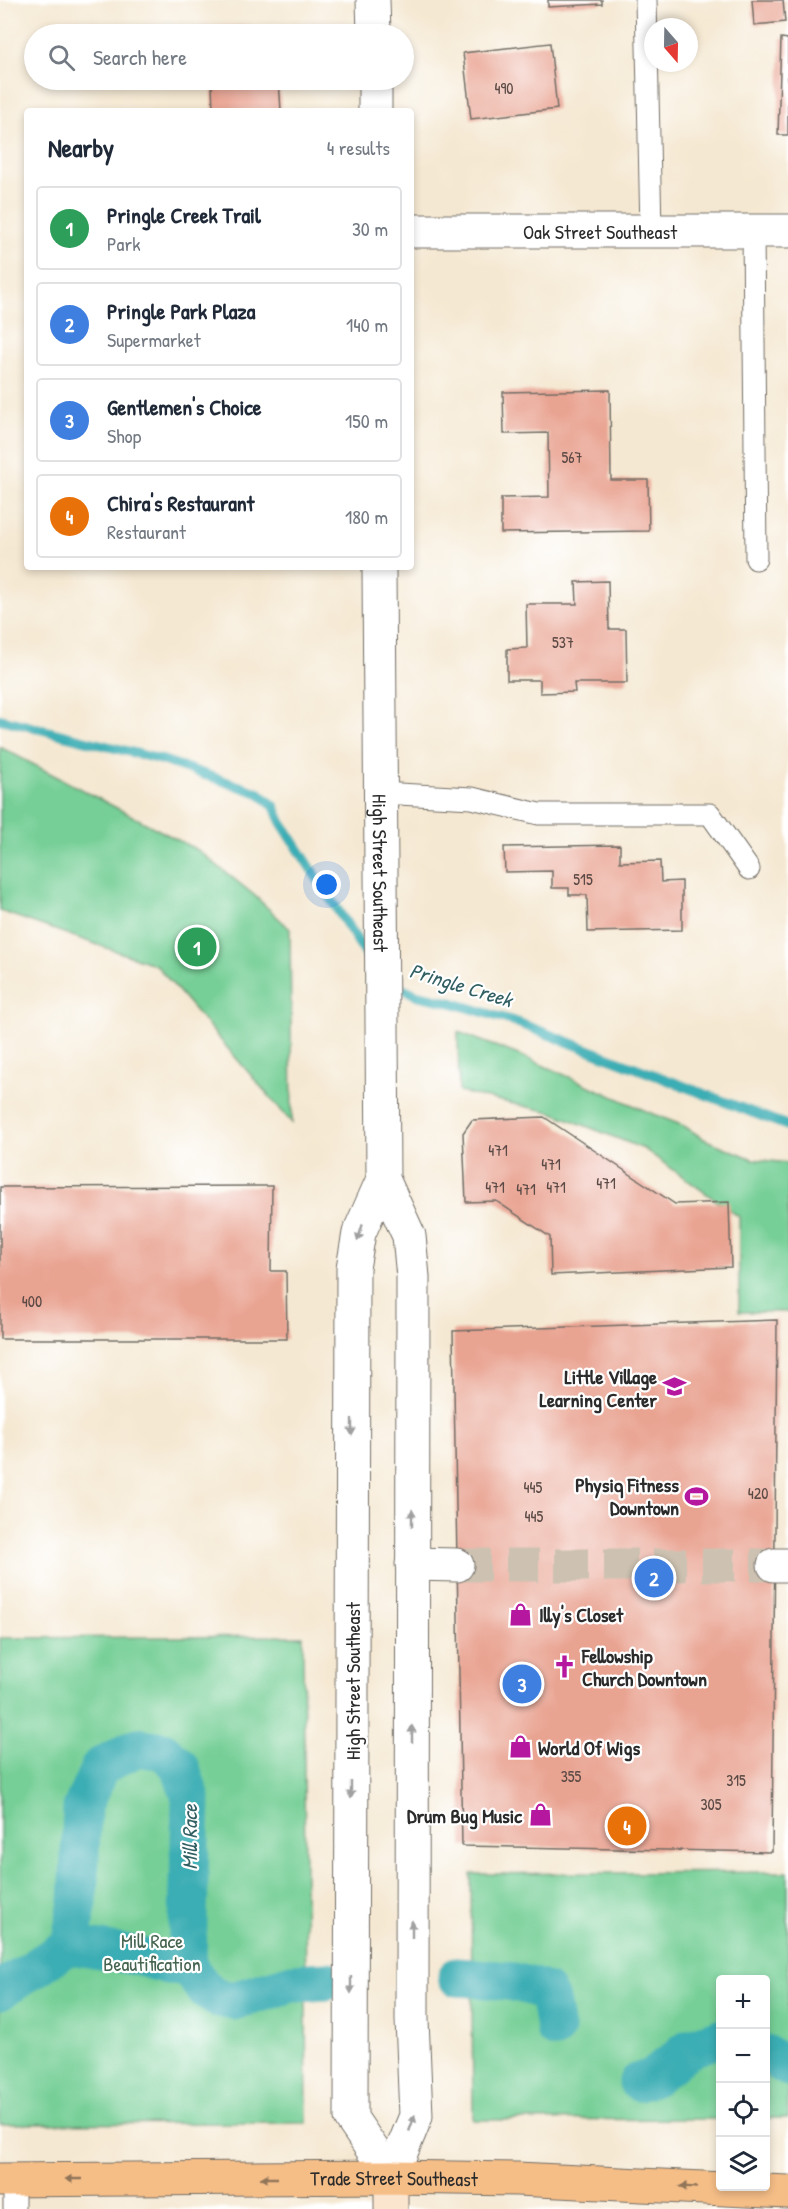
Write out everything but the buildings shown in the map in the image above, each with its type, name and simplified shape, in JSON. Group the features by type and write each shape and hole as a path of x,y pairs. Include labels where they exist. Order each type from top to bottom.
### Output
{"highway":[{"name":"Trade Street Southeast","path":"9,2189 391,2193 517,2179 746,2200 788,2192"}],"street":[{"path":"373,0 374,24"},
{"path":"375,90 375,108"},
{"name":"Oak Street Southeast","path":"414,231 788,231"},
{"name":"High Street Southeast","path":"379,570 382,1179 359,1233 353,1268 351,2118 391,2193"},
{"name":"High Street Southeast","path":"382,1179 410,1236 413,1277 412,2019 416,2116 391,2193"},
{"path":"412,1564 457,1564"}],"lane":[{"path":"646,0 651,231"},
{"path":"753,231 756,559"},
{"path":"380,793 416,793 472,798 538,814 710,814 749,869"}],"green space":[{"path":"0,747 199,851 254,895 290,929 292,1123 156,965 0,911"},
{"path":"458,1032 524,1057 684,1126 704,1139 753,1159 788,1163 788,1312 739,1312 739,1217 644,1149 551,1112 459,1092"},
{"name":"Mill Race Beautification","path":"303,1636 307,2123 0,2124 0,1638"},
{"path":"788,1872 788,2118 770,2118 770,1975 716,1975 716,2119 473,2120 471,1874"}],"waterway":[{"name":"Pringle Creek","path":"0,719 162,760 259,793 274,806 281,822 373,965"},
{"name":"Pringle Creek","path":"387,981 417,995 516,1022 788,1126"},
{"name":"Mill Race","path":"0,1991 70,1945 78,1902 82,1808 100,1767 137,1747 163,1751 180,1766 191,1798 187,1966 203,1987 215,1997 233,2001 292,1983 328,1981"},
{"name":"Mill Race","path":"70,1945 137,1956 168,1965 187,1966"},
{"name":"Mill Race","path":"457,1977 513,1982 546,1992 550,2000 555,2029"},
{"name":"Mill Race","path":"638,2082 654,2077 688,2049 716,2039"},
{"name":"Mill Race","path":"770,2056 788,2067"}],"tunnel":[{"path":"457,1565 774,1565"}],"place":[{"name":"Pringle Creek Trail","path":"197,947"},
{"name":"Little Village Learning Center","path":"675,1387"},
{"name":"Physiq Fitness Downtown","path":"697,1496"},
{"name":"Pringle Park Plaza","path":"654,1578"},
{"name":"Illy's Closet","path":"521,1614"},
{"name":"Fellowship Church Downtown","path":"564,1667"},
{"name":"Gentlemen's Choice","path":"522,1684"},
{"name":"World Of Wigs","path":"520,1747"},
{"name":"Drum Bug Music","path":"540,1815"},
{"name":"Chira's Restaurant","path":"627,1826"}]}
